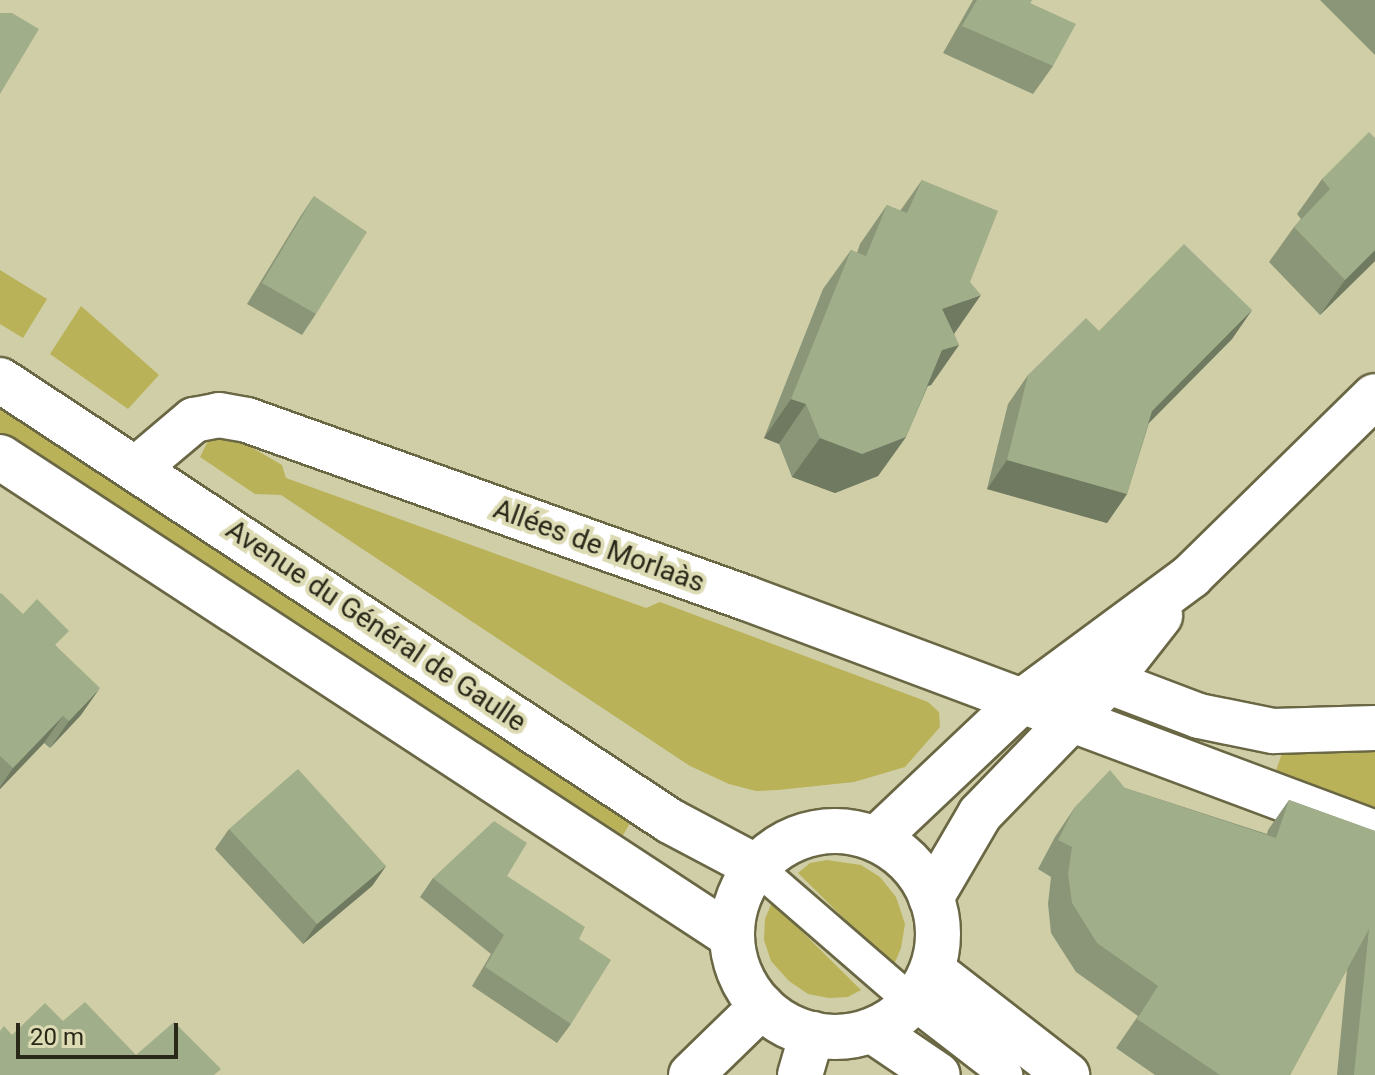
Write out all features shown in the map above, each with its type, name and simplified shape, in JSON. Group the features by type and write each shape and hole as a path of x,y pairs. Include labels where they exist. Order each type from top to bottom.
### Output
{"street":[{"name":"Avenue du Général de Gaulle","path":"0,380 670,821 755,866"},
{"path":"931,898 980,814 1109,681 1191,576 1375,396"},
{"name":"Allées de Morlaàs","path":"137,468 194,420 219,415 247,420 746,598 1375,833"},
{"path":"0,457 730,935"},
{"path":"876,839 1021,702 1191,576"},
{"path":"1068,666 1199,716 1273,731 1375,728"},
{"path":"844,830 876,839 904,856 926,884 938,918 937,953 923,987 873,1031 838,1038 806,1055 748,991 734,961 730,935 738,895 755,866 780,845 811,832 844,830"},
{"path":"923,987 1067,1075"},
{"path":"691,1075 762,1006"},
{"path":"873,1031 938,1075"}],"lane":[{"path":"755,866 923,987 1006,1075"}],"shaded area":[{"path":"0,270 47,299 23,338 0,324"},
{"path":"81,306 159,375 128,409 50,354"},
{"path":"0,397 635,815 617,845 0,440"},
{"path":"216,436 237,439 282,465 286,478 646,608 660,602 928,702 939,712 940,727 905,767 854,782 756,791 729,784 690,766 281,495 255,494 200,457 208,441"},
{"path":"1286,742 1375,742 1375,812 1274,776"},
{"path":"827,860 861,865 880,877 896,897 905,924 901,948 893,967 798,873 810,863"},
{"path":"772,902 861,990 848,997 829,998 808,994 789,981 771,961 764,940 765,919"}],"building":[{"path":"977,0 1032,0 1030,3 1076,24 1053,66 962,26"},
{"path":"0,13 12,13 39,29 0,94"},
{"path":"1369,132 1375,138 1375,250 1345,280 1294,227 1330,189 1322,179"},
{"path":"922,180 998,211 970,282 981,295 942,309 959,345 942,350 906,437 862,454 820,438 806,404 791,399 851,250 866,256 887,205 907,213"},
{"path":"314,196 367,232 316,314 262,283"},
{"path":"1184,244 1252,310 1152,411 1127,494 1007,460 1028,375 1086,318 1099,331"},
{"path":"1,593 23,614 37,599 69,631 55,645 100,688 69,721 63,716 13,768 0,756"},
{"path":"298,769 386,866 317,924 229,829"},
{"path":"1110,770 1125,788 1276,838 1289,800 1375,831 1375,1075 1354,1075 1369,929 1290,1075 1220,1075 1137,1019 1158,986 1097,943 1072,903 1068,874 1072,847 1058,840 1075,807"},
{"path":"494,821 527,843 507,876 585,927 579,939 611,960 571,1024 485,967 504,935 433,878"},
{"path":"85,1002 136,1055 174,1022 221,1069 214,1075 0,1075 0,1031 4,1026 12,1035 45,1003 63,1021"}]}
